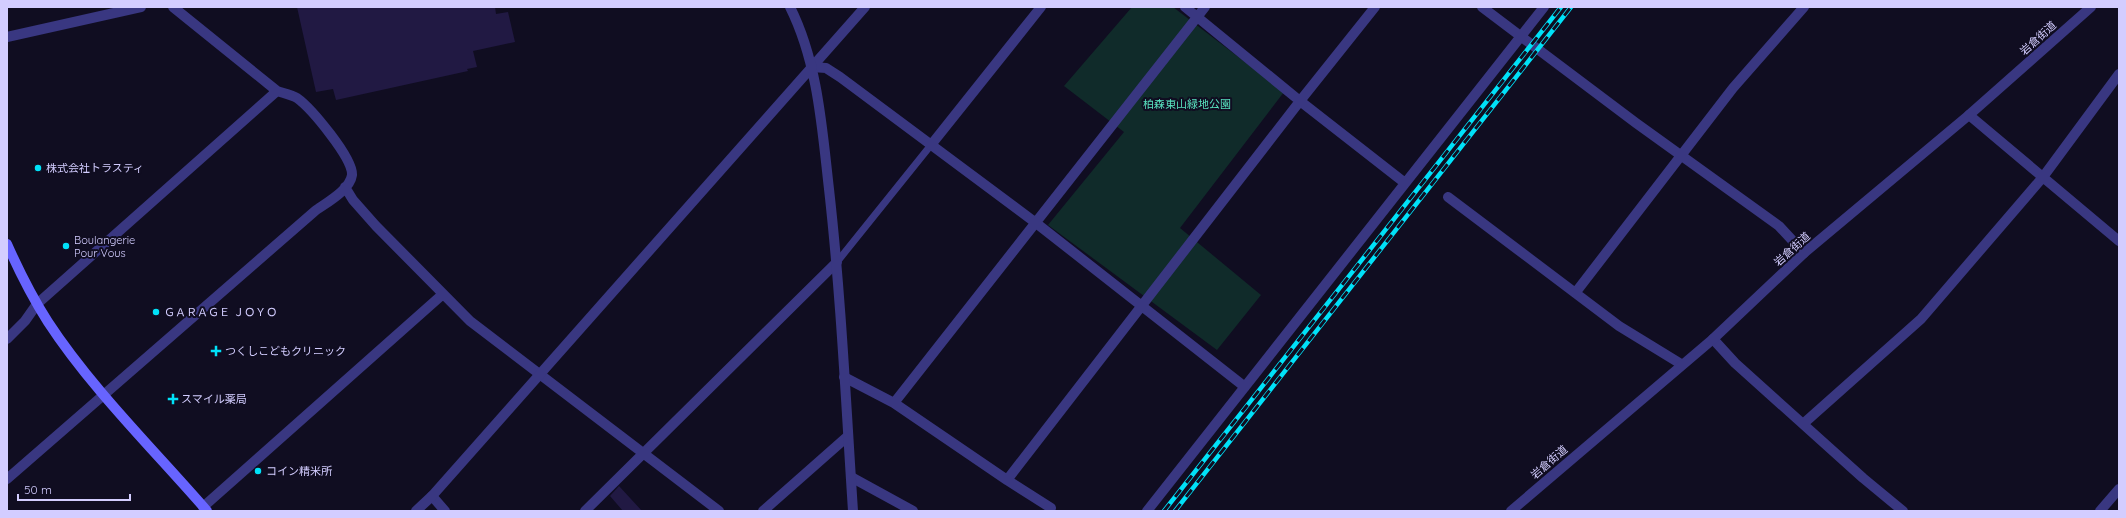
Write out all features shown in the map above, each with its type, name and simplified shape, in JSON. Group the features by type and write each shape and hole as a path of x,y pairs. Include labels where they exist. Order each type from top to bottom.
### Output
{"main road":[{"path":"7,244 25,283 67,348 105,395 205,509"}],"street":[{"path":"7,37 141,7"},
{"path":"7,479 315,211 345,187 352,176 351,165 331,136 296,98 277,91 174,7"},
{"path":"790,7 812,67 820,113 837,262 853,511"},
{"path":"416,511 432,496 541,375 865,7"},
{"path":"932,146 1041,7"},
{"path":"1185,7 1198,16 1300,102 1405,184"},
{"path":"894,403 1205,7"},
{"path":"1007,480 1375,7"},
{"path":"1482,7 1681,156 1779,226 1804,253"},
{"path":"1147,511 1544,7"},
{"path":"1576,292 1733,88 1804,7"},
{"name":"岩倉街道","path":"1511,511 1681,364 1713,339 1804,253 1969,115 2089,8"},
{"path":"812,67 826,68 932,146 1036,223 1141,307 1245,387"},
{"path":"1803,424 1921,319 2043,177 2119,74"},
{"path":"7,339 25,321 38,304 277,91"},
{"path":"1969,115 2119,241"},
{"path":"345,187 353,200 376,226 470,321 719,511"},
{"path":"1448,197 1576,292 1619,326 1681,364"},
{"path":"585,511 837,262"},
{"path":"205,509 443,294"},
{"path":"1713,339 1735,363 1862,478 1903,511"},
{"path":"844,377 894,403 1051,508 1049,511"},
{"path":"763,511 848,436"},
{"path":"851,477 913,511"},
{"path":"2100,511 2119,490"},
{"path":"432,496 445,511"}],"lane":[{"path":"837,262 932,146"}],"green space":[{"name":"柏森東山緑地公園","path":"1132,7 1173,7 1284,92 1180,228 1261,295 1217,350 1048,225 1124,132 1064,86"}],"building":[{"path":"297,7 495,7 496,14 508,12 515,42 473,51 477,67 467,69 468,71 336,100 333,89 316,92"},
{"path":"619,486 642,511 623,511 610,496"}],"railway":[{"path":"1164,511 1561,7"},
{"path":"1175,511 1571,7"}],"place":[{"name":"株式会社トラスティ","path":"38,168"},
{"name":"Boulangerie Pour Vous","path":"66,246"},
{"name":"ＧＡＲＡＧＥ ＪＯＹＯ","path":"156,312"},
{"name":"つくしこどもクリニック","path":"216,351"},
{"name":"スマイル薬局","path":"173,399"},
{"name":"コイン精米所","path":"258,471"}]}
